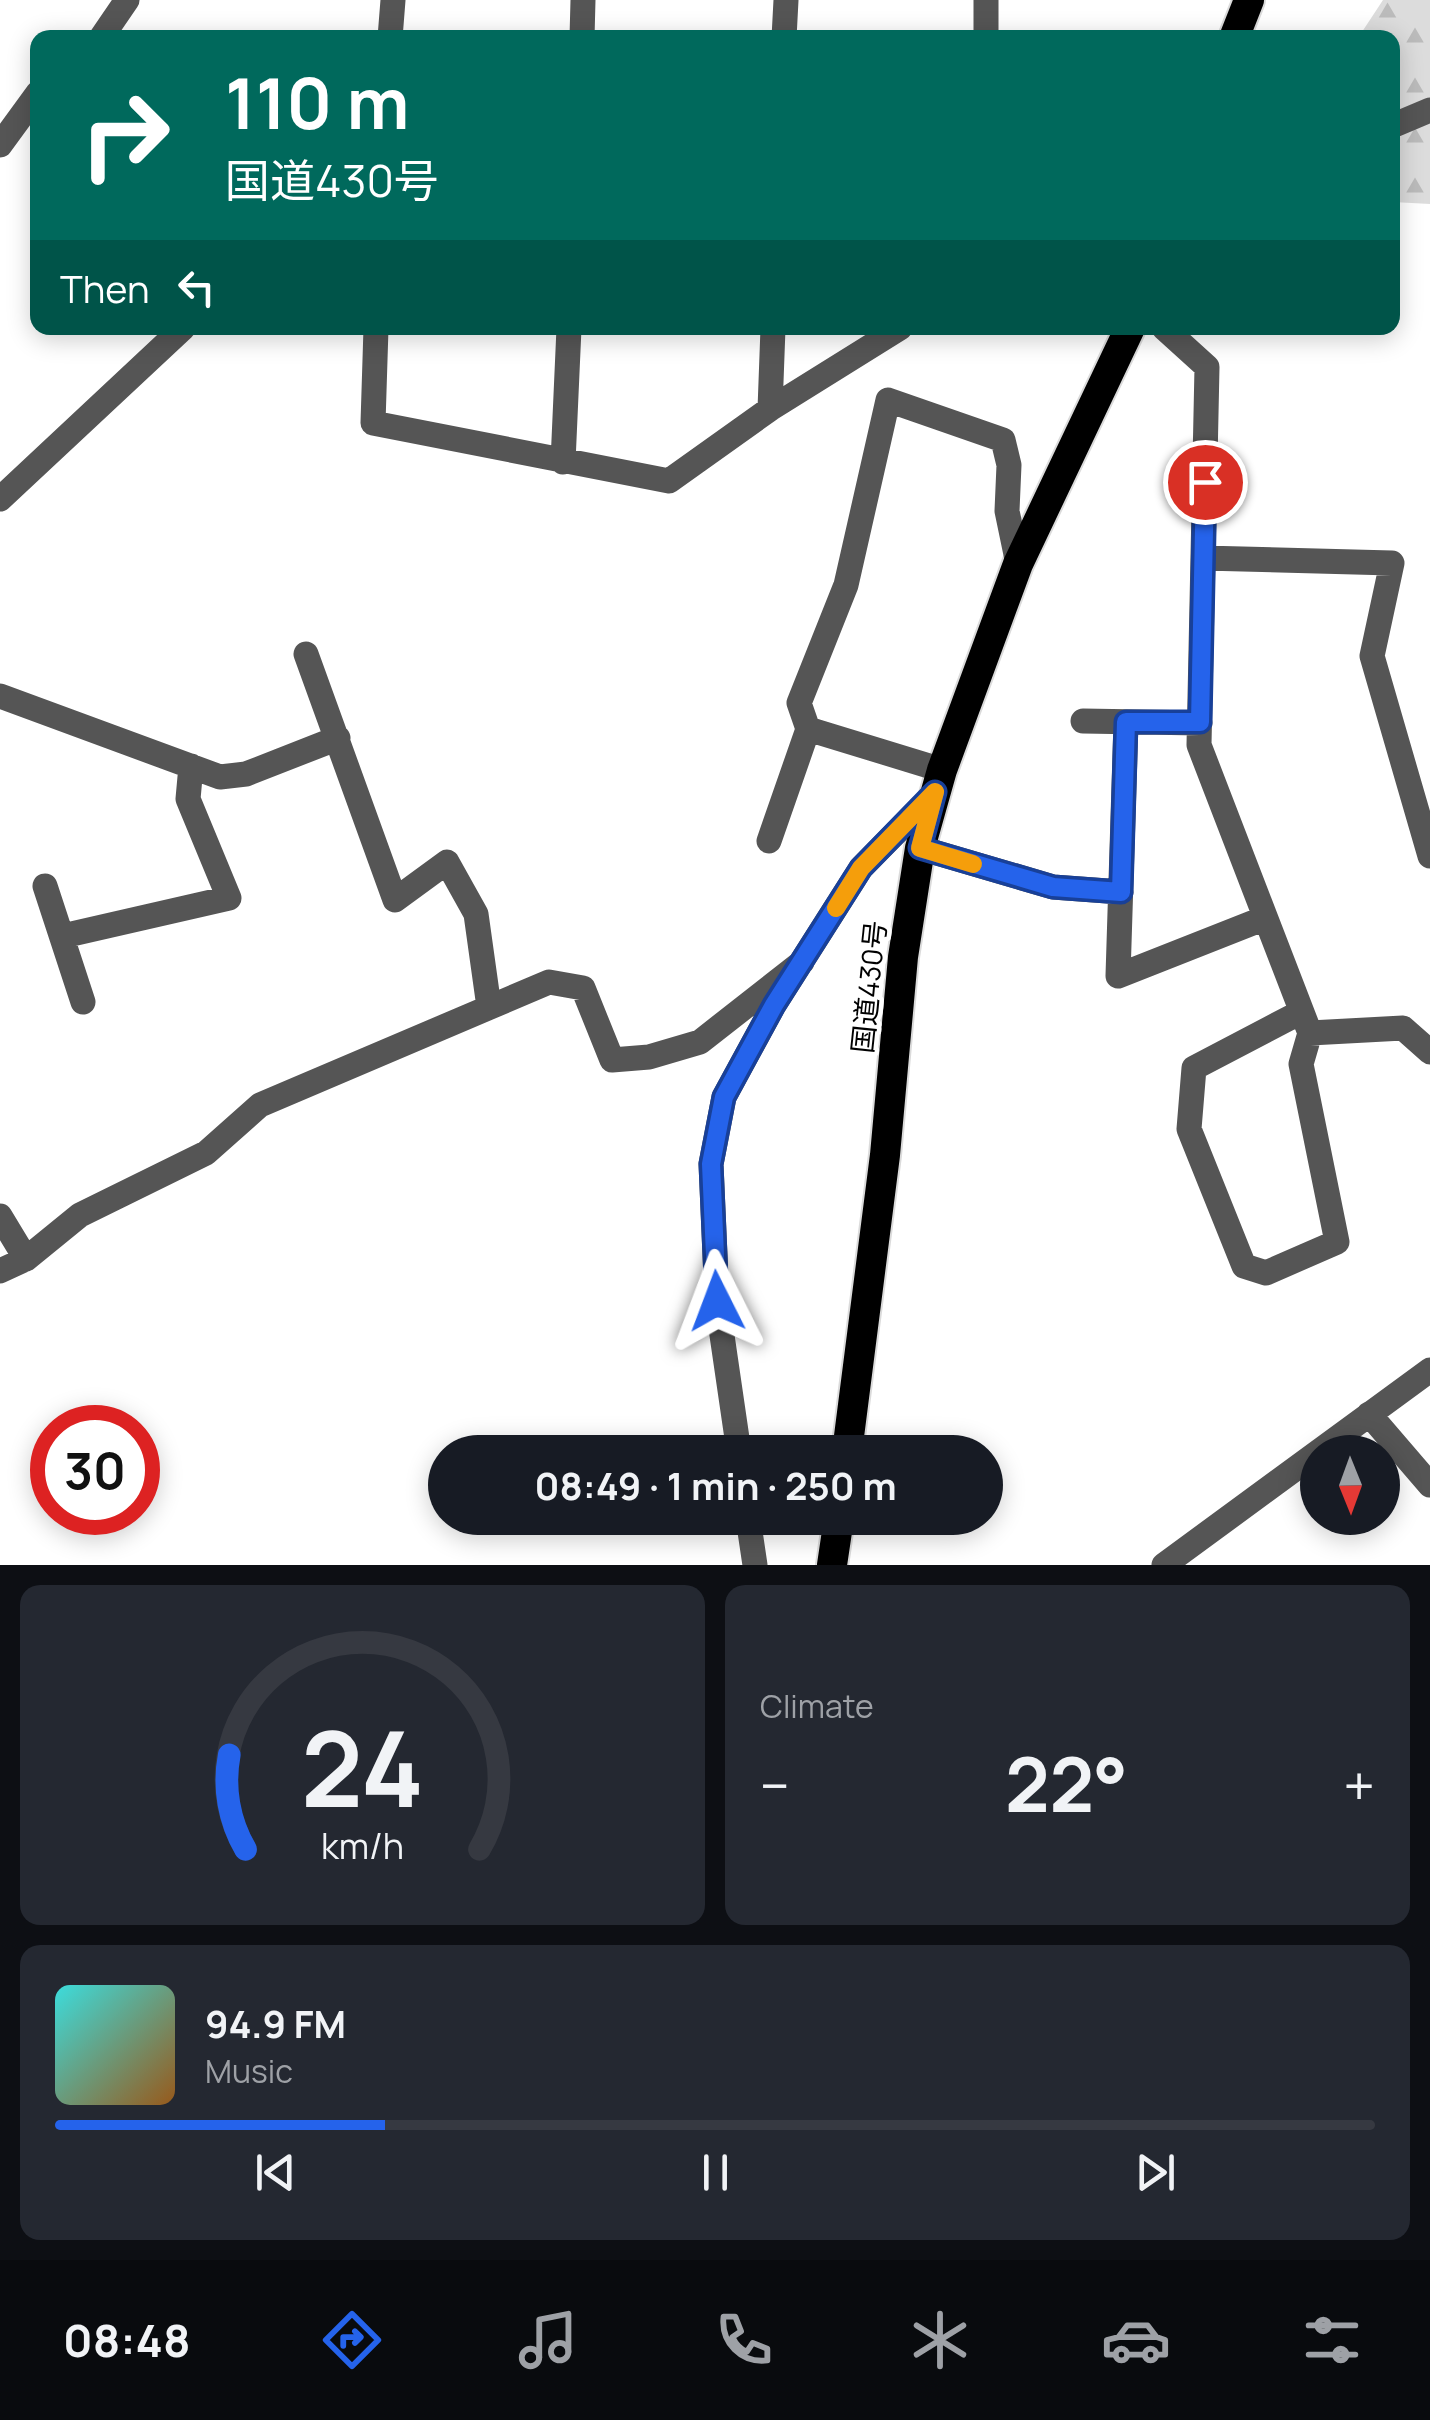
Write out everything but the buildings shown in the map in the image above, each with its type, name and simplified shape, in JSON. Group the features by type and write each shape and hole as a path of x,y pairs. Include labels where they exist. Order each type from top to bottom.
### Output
{"highway":[{"path":"1237,30 1248,0"},
{"name":"国道430号","path":"849,1435 920,848 938,781 1018,564 1127,335"},
{"path":"832,1565 836,1535"}],"street":[{"path":"106,30 127,0"},
{"path":"391,30 393,0"},
{"path":"582,30 583,0"},
{"path":"784,30 786,0"},
{"path":"986,0 986,30"},
{"path":"0,145 30,103"},
{"path":"1400,123 1430,110"},
{"path":"0,499 175,335"},
{"path":"376,335 373,423 669,481 770,409 889,335"},
{"path":"563,462 569,335"},
{"path":"770,409 773,335"},
{"path":"1172,335 1207,367 1200,745 1305,1022 1301,1064 1337,1242 1266,1273 1244,1266 1188,1129 1194,1068 1305,1022 1404,1028 1430,1052"},
{"path":"768,841 808,730 798,703 846,585 888,400 1003,440 1009,465 1007,511 1018,564"},
{"path":"1203,558 1392,563 1372,656 1430,856"},
{"path":"306,654 395,900 446,862 476,914 490,1007"},
{"path":"0,696 220,777 246,774 338,738"},
{"path":"1083,721 1200,722"},
{"path":"1126,722 1118,976 1266,918"},
{"path":"737,1435 717,1301 711,1164 724,1097 774,1005 861,868 938,781 808,730"},
{"path":"62,936 228,898 188,799 191,766"},
{"path":"920,848 1053,887 1121,892"},
{"path":"46,886 83,1002"},
{"path":"0,1271 26,1258 80,1215 206,1153 260,1105 549,982 582,988 612,1060 649,1057 700,1042 802,962"},
{"path":"0,1216 26,1258"},
{"path":"1164,1565 1430,1370"},
{"path":"1370,1414 1430,1485"},
{"path":"751,1535 755,1565"}],"green space":[{"path":"1383,0 1430,0 1430,204 1400,202 1400,30 1363,30"}],"slow traffic":[{"path":"836,908 861,868 935,792 920,848 973,864"}],"route":[{"path":"717,1301 711,1164 724,1097 774,1005 861,868 935,792 920,848 1053,887 1121,892 1126,722 1200,722 1205,482"}]}
